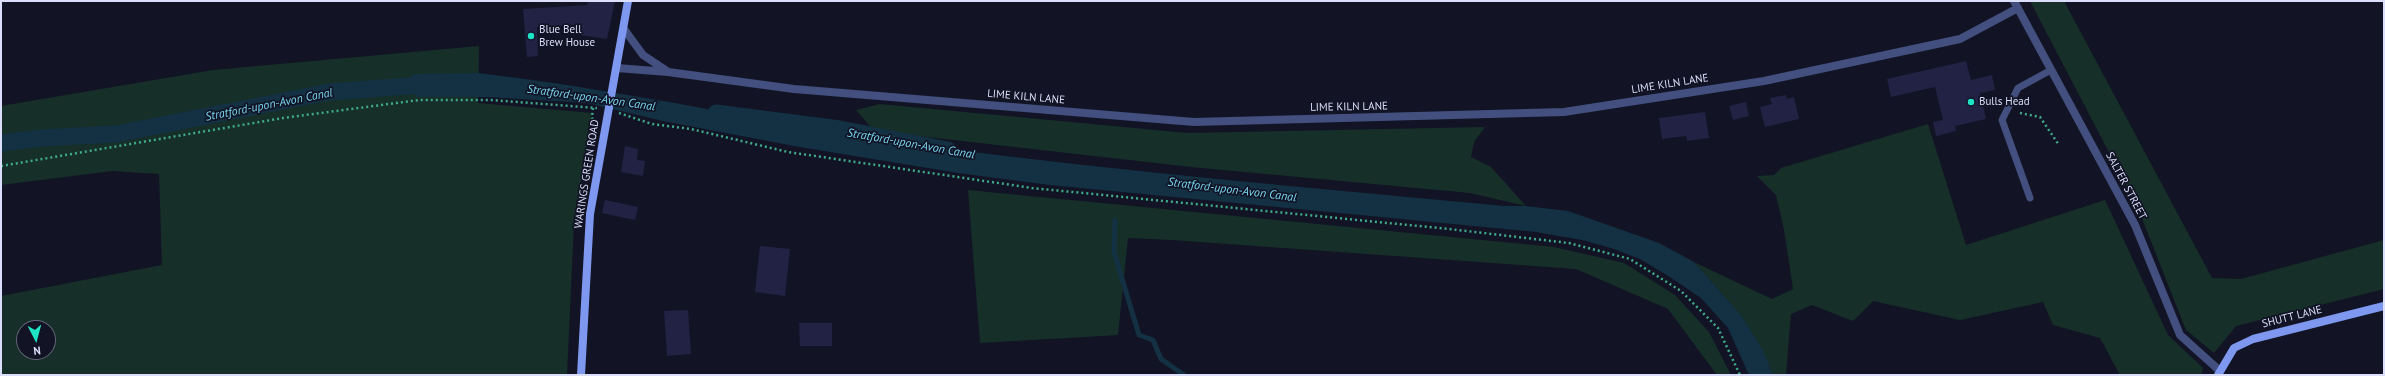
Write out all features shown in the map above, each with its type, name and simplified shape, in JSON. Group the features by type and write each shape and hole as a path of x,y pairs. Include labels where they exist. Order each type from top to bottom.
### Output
{"street":[{"name":"WARINGS GREEN ROAD","path":"581,375 590,214 628,1"},
{"name":"LIME KILN LANE","path":"617,68 668,72 794,89 1194,122 1564,112 1764,81 1960,39 2016,4"},
{"name":"SALTER STREET","path":"2016,4 2135,225 2180,335 2219,373"},
{"name":"LIME KILN LANE","path":"624,29 643,55 668,72"},
{"name":"SHUTT LANE","path":"2219,373 2234,348 2253,339 2384,306"}],"lane":[{"path":"2030,198 2002,120 2018,88 2051,70"}],"path":[{"path":"1,166 283,118 419,100 491,100 600,109"},
{"path":"613,112 652,124 691,129 788,152 1032,188 1441,228 1569,243 1630,259 1681,291 1718,328 1740,375"},
{"path":"2020,113 2040,116 2059,145"}],"green space":[{"path":"2030,1 2064,1 2212,278 2241,279 2384,240 2384,289 2236,326 2214,353 2186,330 2137,206"},
{"path":"479,46 478,103 592,113 574,223 567,375 1,375 1,296 162,265 159,174 112,171 1,185 1,106 213,70"},
{"path":"880,104 1187,133 1485,127 1474,142 1471,157 1491,167 1526,206 1470,193 1191,167 874,131 856,110"},
{"path":"1928,124 1966,245 2105,200 2168,335 2203,368 2201,375 2120,375 2100,338 2053,325 2043,302 1960,320 1873,301 1853,321 1812,305 1791,314 1786,375 1773,375 1758,343 1749,329 1729,302 1694,262 1772,299 1793,289 1784,230 1776,195 1757,176 1774,175 1781,168"},
{"path":"968,190 1554,247 1624,263 1675,295 1709,332 1731,375 1717,375 1668,309 1576,269 1128,238 1118,335 980,343"}],"water":[{"path":"478,73 582,87 925,146 1214,179 1568,211 1659,243 1694,262 1741,315 1763,350 1773,375 1749,375 1728,328 1701,298 1640,259 1611,248 1582,240 1536,232 1050,185 958,173 794,146 663,121 587,103 487,97 415,97 412,74"}],"building":[{"path":"588,1 615,1 607,39 573,34 574,25 537,27 538,56 527,57 523,9 587,5"},
{"name":"Bulls Head","path":"1966,61 1971,80 1992,75 1995,90 1980,93 1986,119 1955,126 1956,131 1936,136 1933,122 1943,120 1935,87 1891,97 1887,79"},
{"path":"1786,95 1787,99 1794,97 1799,119 1765,127 1760,107 1772,104 1770,98"},
{"path":"1746,102 1749,116 1733,120 1729,106"},
{"path":"1705,112 1709,138 1687,141 1686,136 1662,139 1659,118"},
{"path":"625,146 638,149 637,160 645,161 643,176 621,172"},
{"path":"605,200 638,207 635,220 602,213"},
{"path":"760,246 790,249 785,296 755,292"},
{"path":"688,310 691,354 667,356 664,311"},
{"path":"799,323 832,323 832,346 800,346"}],"waterway":[{"name":"Stratford-upon-Avon Canal","path":"1,143 41,138 116,134 329,92 435,84"},
{"name":"Stratford-upon-Avon Canal","path":"716,113 840,129 948,150"},
{"path":"1115,220 1114,252 1139,335 1153,340 1161,359 1184,375"}],"place":[{"name":"Blue Bell Brew House","path":"531,36"},
{"name":"Bulls Head","path":"1971,102"}]}
